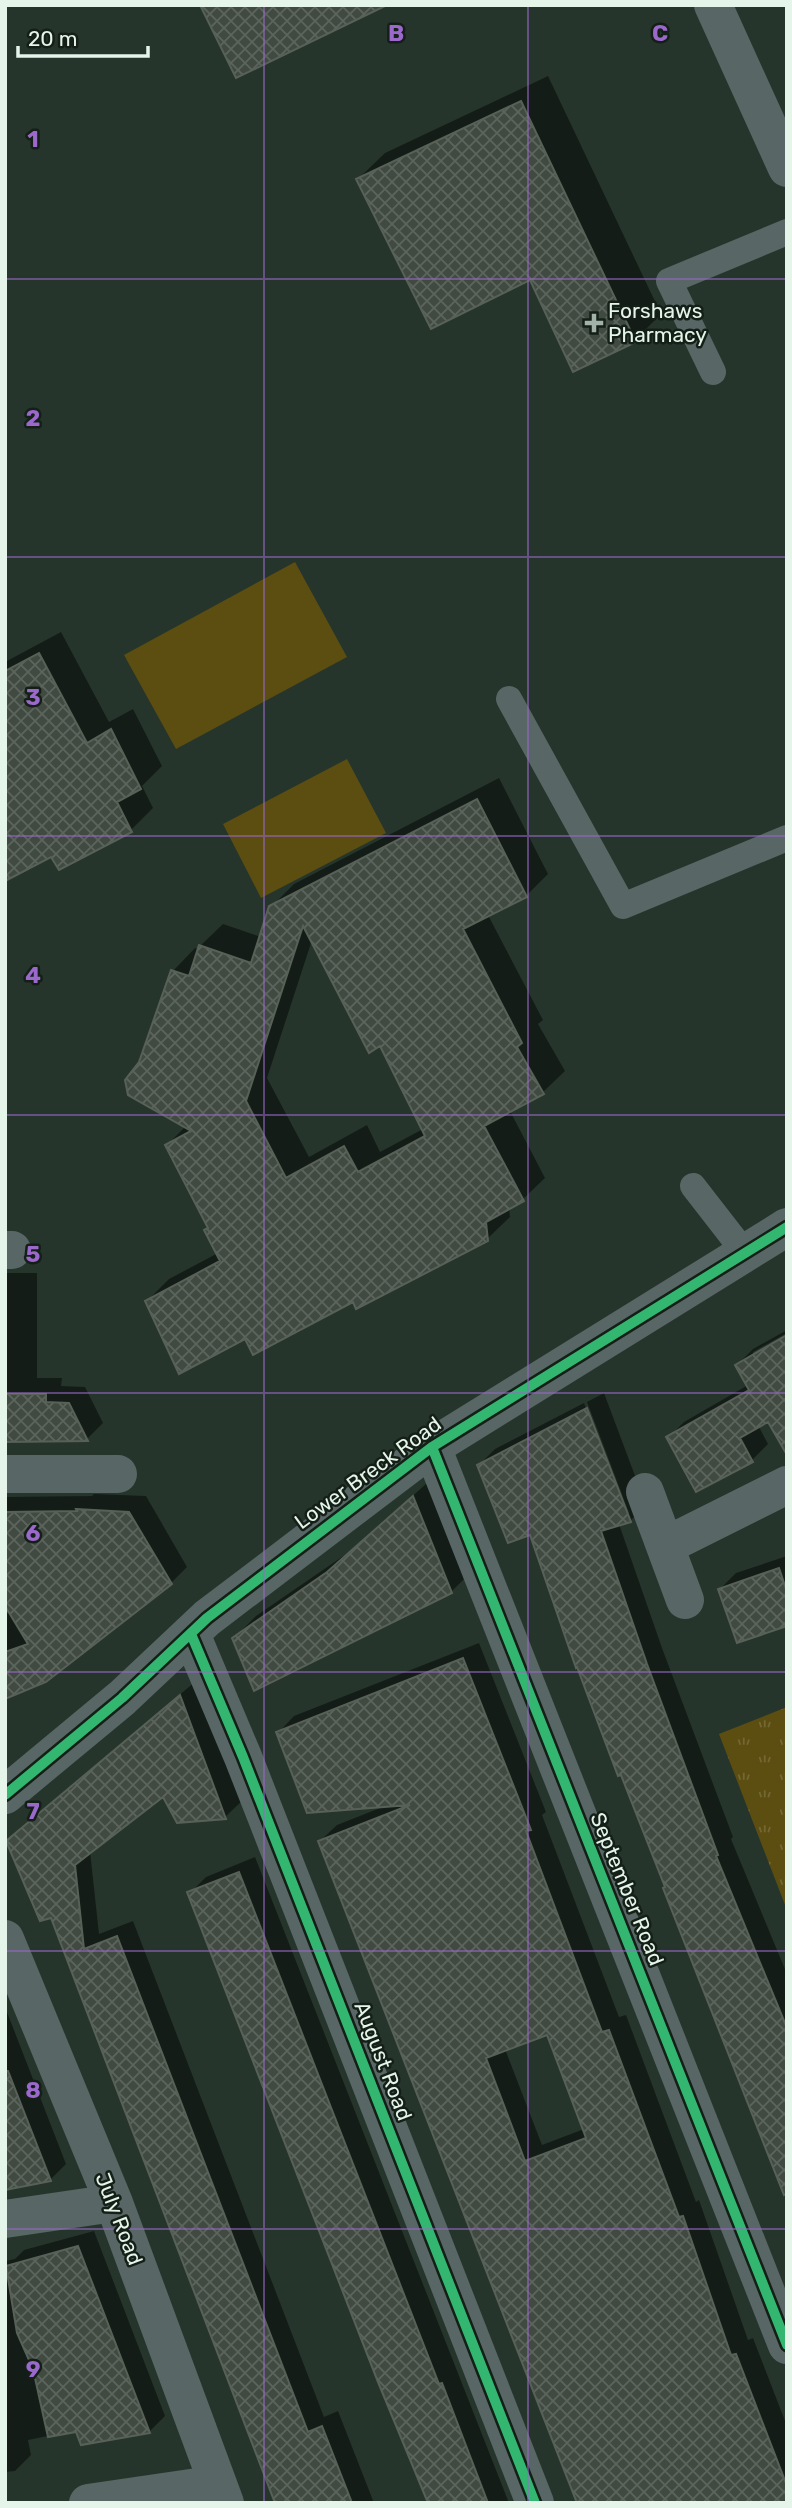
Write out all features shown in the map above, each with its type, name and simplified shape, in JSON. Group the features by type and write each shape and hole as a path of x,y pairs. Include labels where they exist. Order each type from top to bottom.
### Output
{"street":[{"path":"713,5 787,167"},
{"name":"Lower Breck Road","path":"5,1795 122,1698 207,1618 432,1447 787,1227"},
{"name":"September Road","path":"432,1447 787,2345"},
{"path":"5,1474 118,1474"},
{"path":"665,1546 787,1485"},
{"path":"645,1492 685,1600"},
{"name":"August Road","path":"191,1634 243,1757 536,2503"},
{"name":"July Road","path":"5,1939 114,2203 221,2493"},
{"path":"5,2220 114,2203"},
{"path":"88,2503 221,2493"}],"lane":[{"path":"713,372 669,281 787,232"},
{"path":"509,699 623,906 787,838"},
{"path":"692,1186 745,1253"}],"green space":[{"path":"295,562 347,657 176,749 124,655"},
{"path":"347,759 386,833 261,898 223,824"},
{"path":"787,1707 787,1910 719,1734"}],"building":[{"path":"200,5 387,5 236,78"},
{"path":"521,101 636,342 573,372 530,280 431,329 356,179"},
{"path":"39,653 87,743 111,729 141,789 117,802 132,832 59,870 51,857 5,881 5,671"},
{"path":"477,799 527,897 463,929 522,1043 517,1047 544,1094 484,1126 524,1201 486,1222 488,1241 356,1309 353,1302 253,1355 245,1339 179,1374 145,1301 220,1261 204,1230 208,1228 165,1145 191,1131 128,1095 125,1080 139,1062 171,970 189,976 199,945 251,963 269,906","holes":["303,926 369,1053 380,1046 425,1136 358,1172 344,1146 286,1178 246,1101"]},
{"path":"787,1335 787,1455 768,1422 740,1438 753,1462 696,1492 666,1437 749,1390 735,1365"},
{"path":"5,1394 46,1394 46,1402 69,1403 88,1441 5,1442"},
{"path":"587,1408 631,1522 601,1531 718,1855 716,1856 787,2028 787,2194 784,2195 621,1775 618,1776 576,1668 530,1535 508,1543 477,1465"},
{"path":"413,1496 452,1593 254,1691 232,1638 327,1572"},
{"path":"76,1509 129,1512 172,1584 46,1682 5,1699 5,1652 28,1644 5,1606 5,1512 77,1511"},
{"path":"779,1568 787,1592 787,1626 737,1643 718,1589"},
{"path":"463,1658 531,1830 526,1831 602,2032 609,2030 679,2217 683,2216 731,2355 736,2354 787,2486 787,2503 577,2503 318,1841 410,1805 307,1813 276,1732","holes":["547,2035 586,2138 525,2161 486,2058"]},
{"path":"180,1695 226,1819 177,1823 163,1797 75,1865 84,1949 117,1936 308,2432 322,2426 352,2503 275,2503 51,1918 40,1921 6,1841"},
{"path":"239,1872 488,2503 428,2503 378,2382 187,1892"},
{"path":"5,2071 8,2071 51,2181 5,2190"},
{"path":"78,2246 150,2433 81,2445 76,2432 48,2437 33,2369 17,2333 6,2266"}],"cycle path":[{"path":"5,1795 122,1698 207,1618 432,1447 787,1227"},
{"path":"432,1447 787,2345"},
{"path":"191,1634 243,1757 535,2503"}],"place":[{"name":"Forshaws Pharmacy","path":"594,323"}]}
